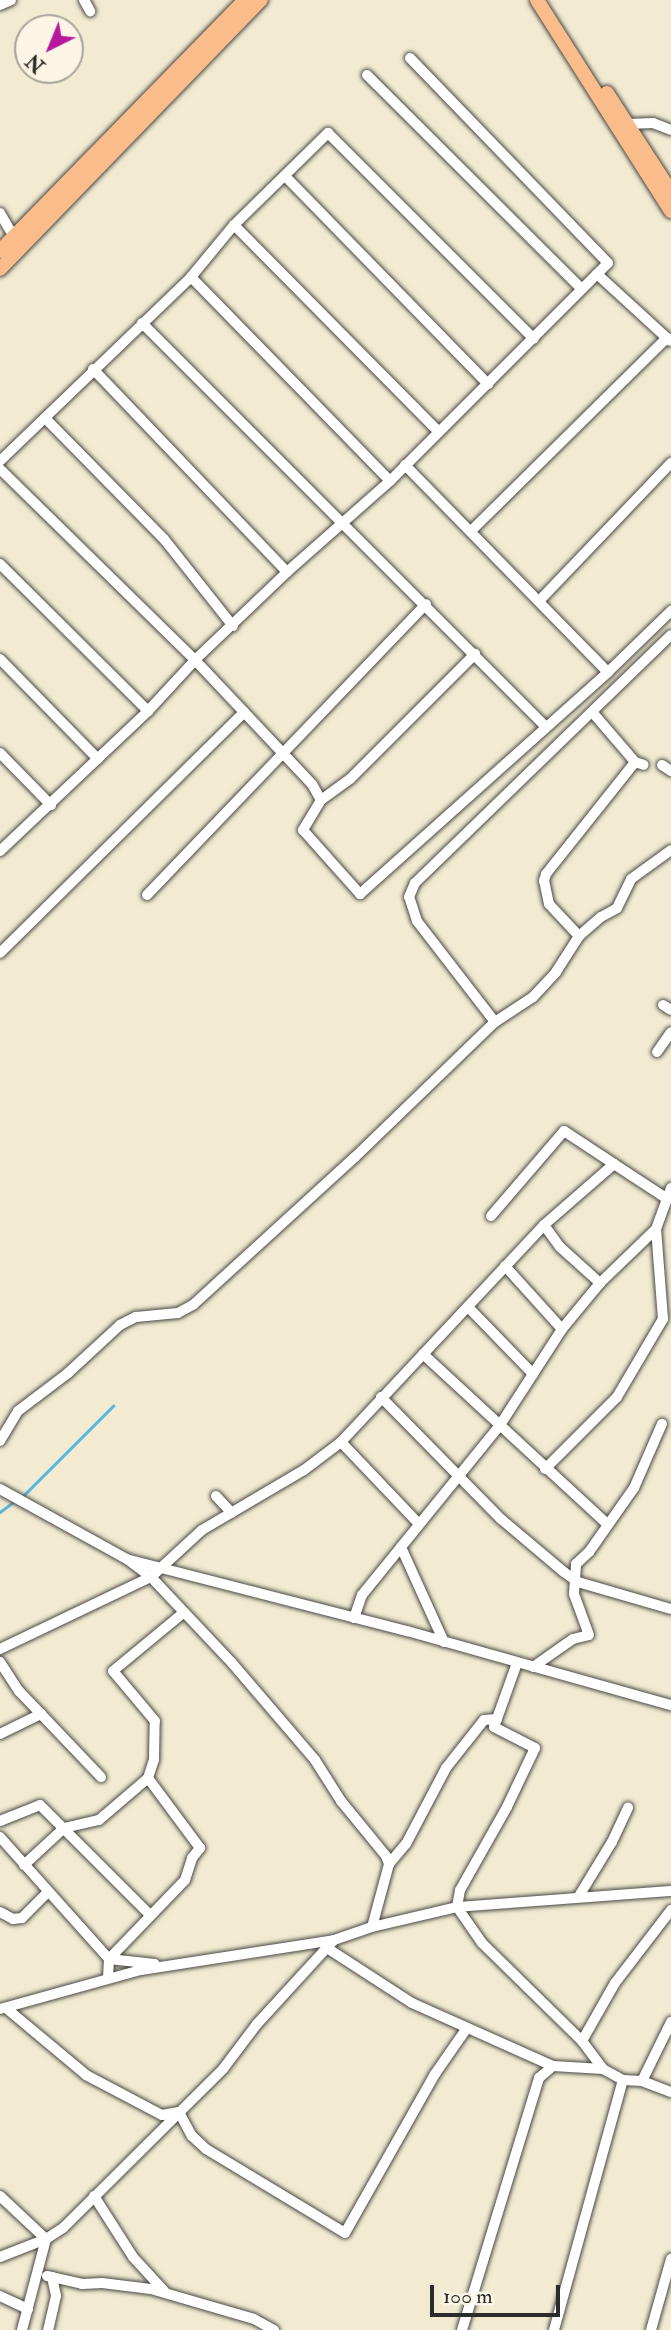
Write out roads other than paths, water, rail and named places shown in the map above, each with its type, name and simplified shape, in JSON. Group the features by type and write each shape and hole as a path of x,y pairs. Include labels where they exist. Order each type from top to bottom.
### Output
{"main road":[{"path":"0,251 245,0"},
{"path":"0,269 261,0"},
{"path":"537,0 671,211"},
{"path":"547,0 668,182"}],"street":[{"path":"0,5 10,0"},
{"path":"84,0 90,11"},
{"path":"0,851 148,711 195,660 287,572 340,522 390,481 608,263 410,58"},
{"path":"367,75 582,289"},
{"path":"627,124 653,123 671,130"},
{"path":"0,461 191,277 234,225 328,133 534,339"},
{"path":"285,176 488,384"},
{"path":"0,213 14,237"},
{"path":"234,225 438,432"},
{"path":"472,530 669,340 597,274"},
{"path":"191,277 390,481"},
{"path":"142,323 340,522 426,604 546,727"},
{"path":"93,369 287,572"},
{"path":"45,418 164,538 233,626"},
{"path":"540,600 671,463"},
{"path":"405,465 472,530 608,672"},
{"path":"0,469 195,660 312,784 321,800"},
{"path":"0,564 148,711"},
{"path":"147,895 426,604"},
{"path":"475,654 350,779 321,800 303,830 359,894 608,672 671,611"},
{"path":"495,1022 417,921 409,897 415,883 671,635"},
{"path":"0,659 98,759"},
{"path":"0,953 244,712"},
{"path":"579,936 549,904 544,881 546,874 640,763 593,713"},
{"path":"0,753 51,805"},
{"path":"0,1441 18,1411 68,1373 120,1325 145,1315 178,1313 194,1304 354,1158 495,1022 533,997 556,972 579,936 593,922 617,908 631,879 671,850"},
{"path":"657,1052 671,1032"},
{"path":"354,1618 362,1595 500,1425 562,1329 600,1283 656,1230 666,1217 669,1193 614,1164 564,1131 491,1216"},
{"path":"0,1649 151,1577 193,1536 304,1471 341,1442 544,1225 614,1164"},
{"path":"544,1225 560,1247 600,1283"},
{"path":"545,1469 617,1397 667,1322 656,1230"},
{"path":"505,1266 562,1329"},
{"path":"469,1308 533,1374"},
{"path":"423,1354 607,1524"},
{"path":"381,1397 501,1519 575,1580 671,1609"},
{"path":"533,1667 573,1639 589,1635 574,1594 576,1564 589,1552 634,1488 662,1424"},
{"path":"341,1442 419,1524"},
{"path":"0,1489 127,1559 151,1577 232,1663 316,1760 341,1801 386,1856 389,1864"},
{"path":"216,1496 232,1513"},
{"path":"401,1547 444,1642"},
{"path":"127,1559 163,1566 277,1600 354,1618 671,1705"},
{"path":"24,1865 64,1828 99,1820 148,1778 154,1760 155,1721 113,1671 183,1613"},
{"path":"0,1662 19,1691 101,1777"},
{"path":"517,1663 494,1727 535,1748 507,1807 460,1890 457,1907 482,1943 582,2041 603,2068 624,2080 642,2081 671,2092"},
{"path":"0,1734 41,1714"},
{"path":"372,1927 389,1864 406,1844 446,1768 484,1720 497,1719"},
{"path":"108,1978 109,1959 185,1880 192,1858 200,1848 148,1778"},
{"path":"0,1821 40,1805 150,1915"},
{"path":"579,1896 612,1842 628,1807"},
{"path":"0,1836 109,1959 168,1966"},
{"path":"3,2009 108,1978 168,1966 330,1944 372,1927 457,1907 671,1891"},
{"path":"0,1912 13,1919 22,1917 48,1892"},
{"path":"582,2041 615,1983 671,1910"},
{"path":"330,1944 412,2003 467,2028 553,2066 603,2068"},
{"path":"0,2257 46,2239 63,2228 223,2068 257,2024 330,1944"},
{"path":"3,2009 86,2075 162,2115 179,2112"},
{"path":"642,2081 671,2022"},
{"path":"179,2112 192,2136 206,2149 345,2233 435,2074 467,2028"},
{"path":"462,2330 538,2078 553,2066"},
{"path":"554,2330 624,2080"},
{"path":"0,2196 46,2239"},
{"path":"94,2196 133,2257 167,2294"},
{"path":"22,2330 46,2239"},
{"path":"651,2330 671,2259"},
{"path":"38,2274 82,2284 102,2283 167,2294 254,2319 274,2330"},
{"path":"48,2330 56,2296 52,2277"},
{"path":"0,2296 28,2309"}],"waterway":[{"path":"22,1497 113,1406"},
{"path":"0,1512 12,1503"}]}
